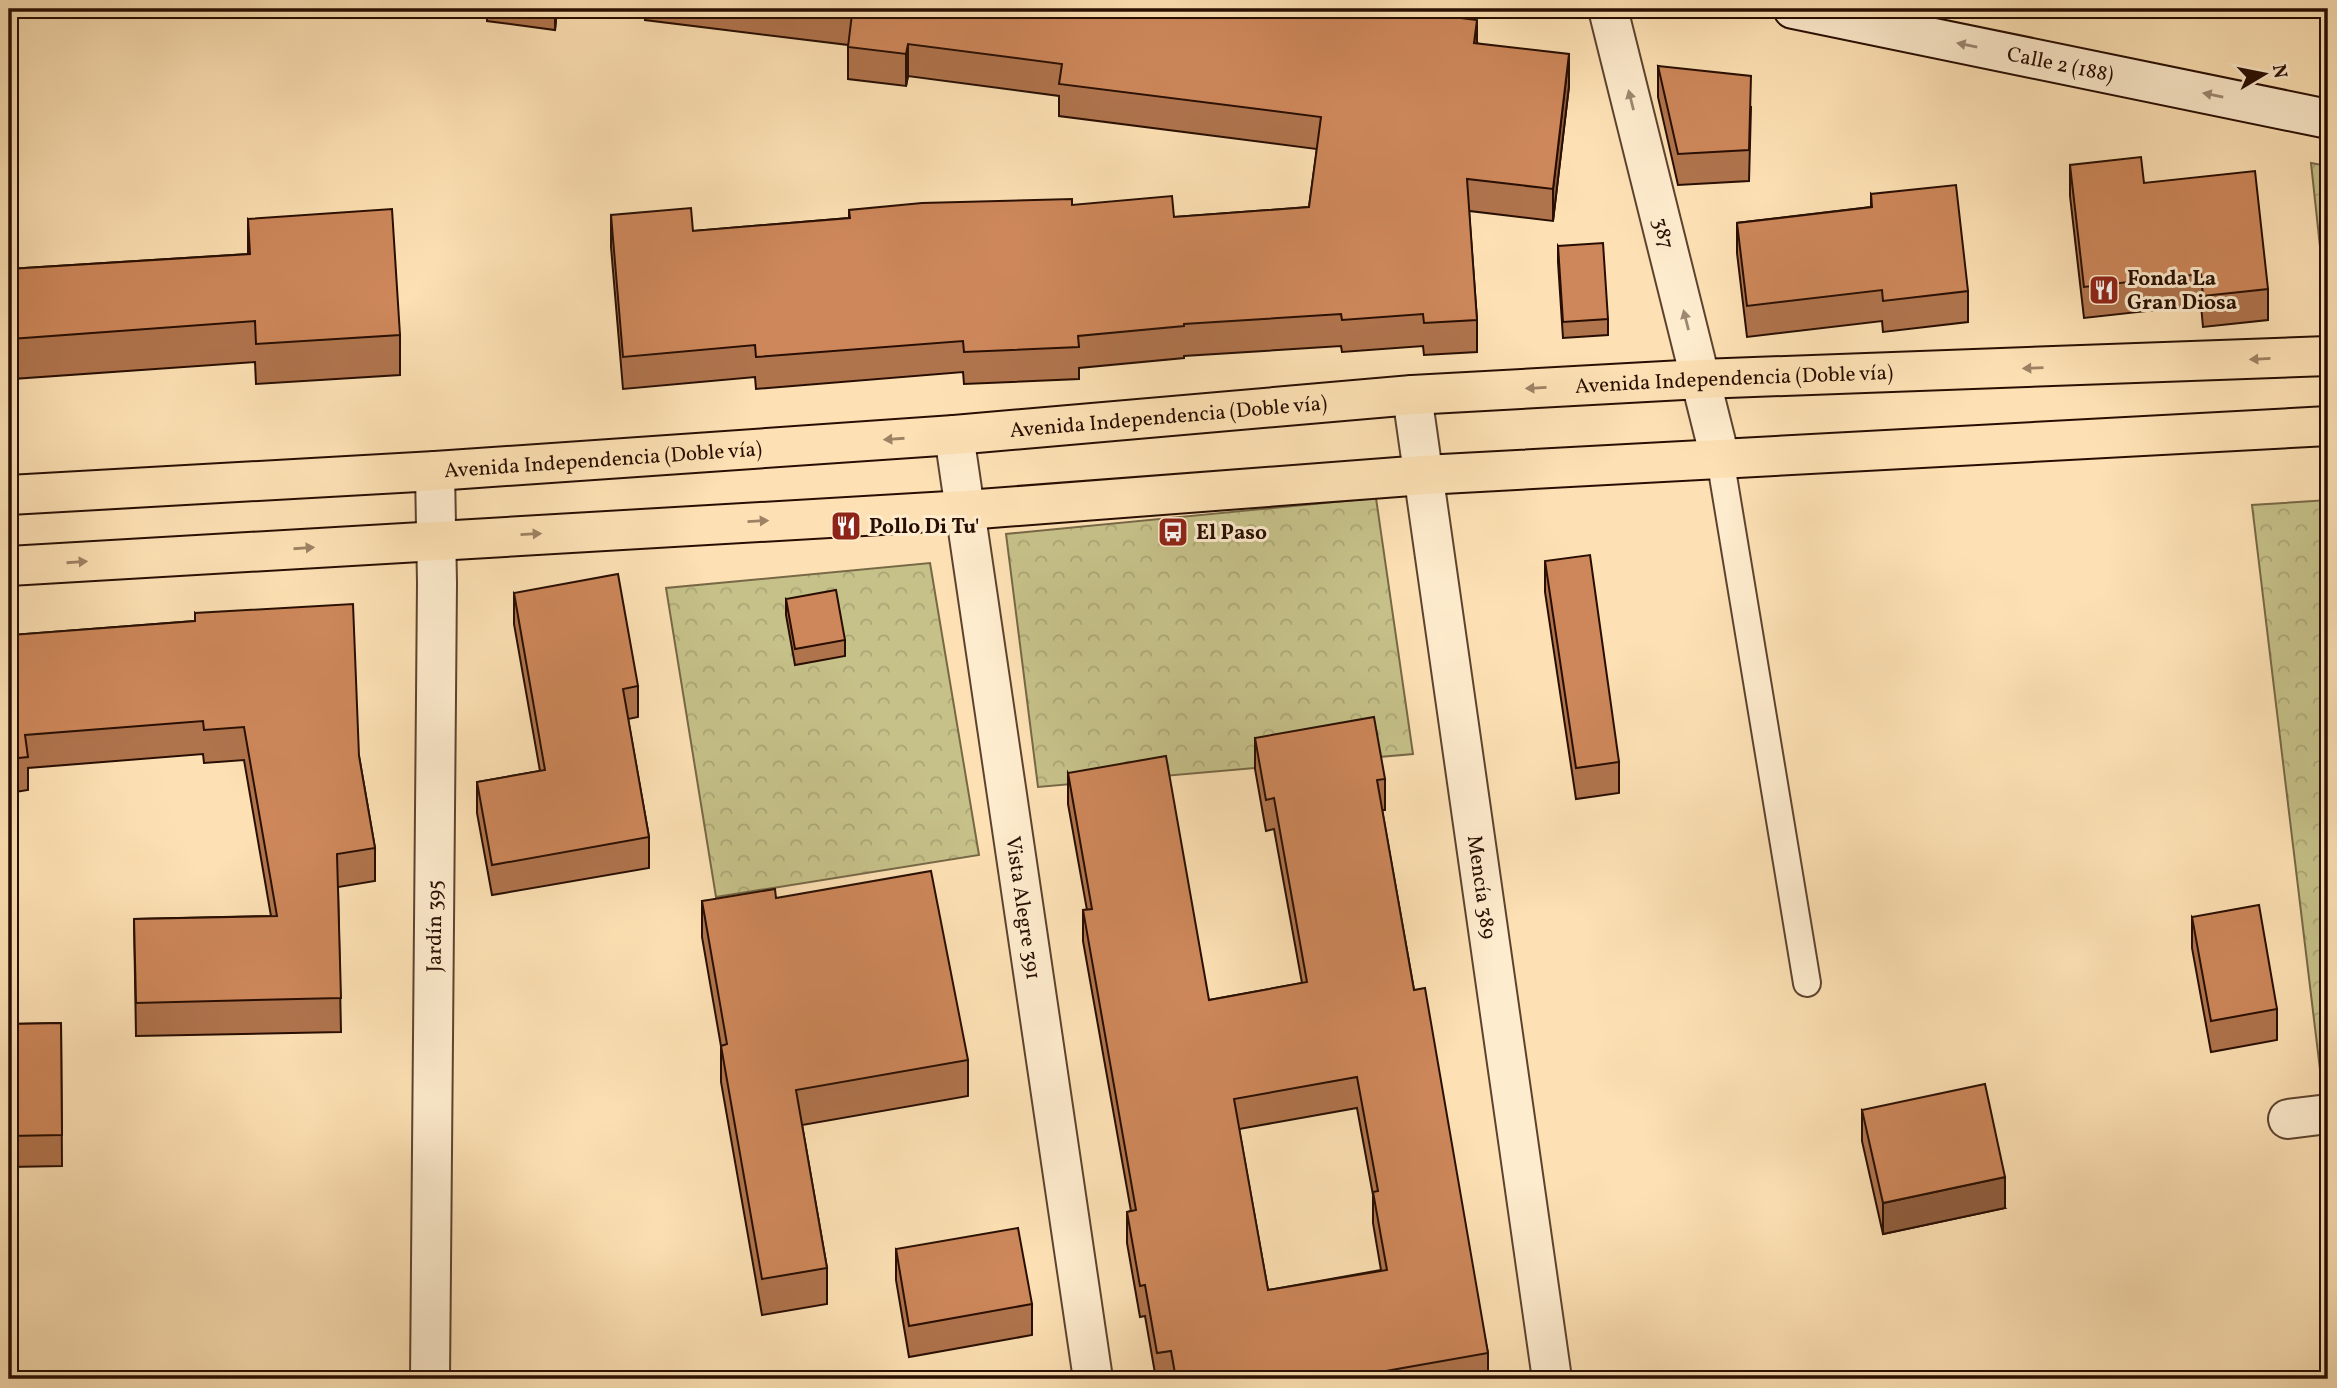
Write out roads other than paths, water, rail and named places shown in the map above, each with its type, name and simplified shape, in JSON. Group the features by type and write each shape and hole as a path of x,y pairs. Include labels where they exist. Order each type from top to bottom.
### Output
{"main road":[{"name":"Avenida Independencia (Doble vía)","path":"9,495 435,471 954,435 1412,395 1701,379 2328,356"},
{"path":"9,566 966,510 1424,475 2328,426"}],"street":[{"name":"387","path":"1608,9 1720,458"},
{"name":"Calle 2 (188)","path":"1793,9 2328,119"},
{"name":"Mencía 389","path":"1412,395 1552,1379"},
{"name":"Vista Alegre 391","path":"954,435 1093,1379"},
{"name":"Jardín 395","path":"430,1379 437,539 435,471"},
{"path":"2288,1119 2328,1114"}],"lane":[{"path":"1720,458 1807,983"}],"place":[{"name":"Fonda La Gran Diosa","path":"2104,290"},
{"name":"Pollo Di Tu'","path":"846,526"},
{"name":"El Paso","path":"1173,532"}]}
